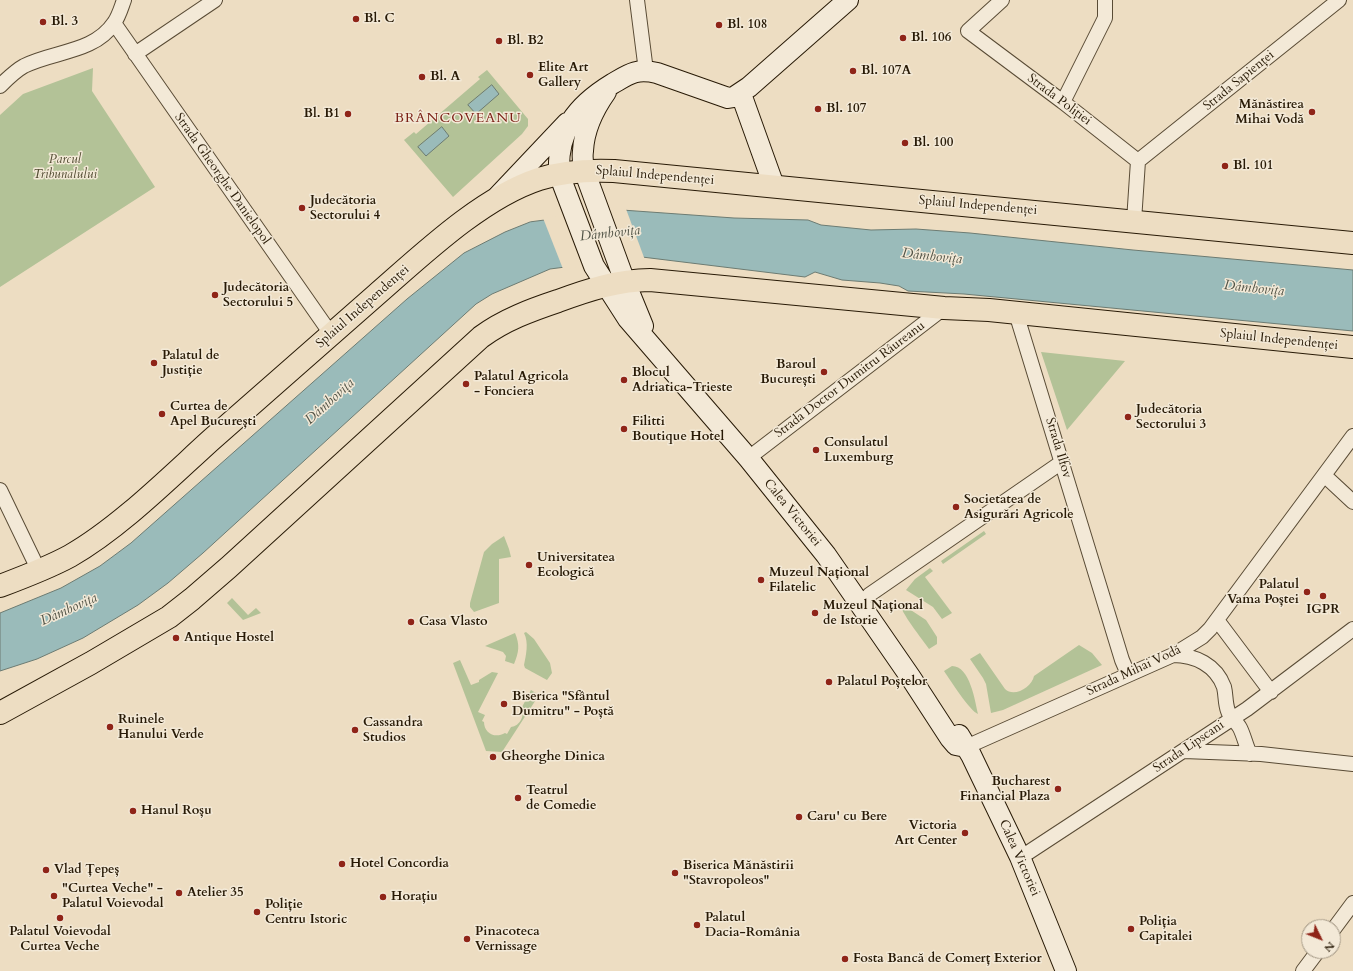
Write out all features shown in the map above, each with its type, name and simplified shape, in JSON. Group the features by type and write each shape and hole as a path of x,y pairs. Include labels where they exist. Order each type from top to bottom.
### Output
{"main road":[{"path":"493,202 575,114 599,92 630,73 646,71 657,73 730,98 741,94 848,0"},
{"path":"612,84 600,101 589,124 583,151 584,170 595,200 616,277"},
{"path":"741,94 774,186"},
{"path":"575,114 569,124 561,148 558,164 559,174 594,266 616,277"},
{"name":"Splaiul Independenței","path":"0,586 39,571 82,548 133,510 431,247 493,202 537,180 559,174 584,170 614,170 1353,243"},
{"name":"Splaiul Independenței","path":"0,712 90,663 169,617 192,599 481,337 504,323 535,309 582,292 616,277 944,308 989,310 1353,348"},
{"name":"Calea Victoriei","path":"616,277 641,324 756,453 808,515 869,595 966,747 1020,856 1066,971"},
{"name":"Calea Victoriei","path":"616,277 628,319 749,459 826,555 898,659 950,738 956,745 966,747"}],"street":[{"path":"0,86 24,66 85,46 101,37 114,23 124,0"},
{"path":"135,54 215,0"},
{"path":"637,0 646,71"},
{"name":"Strada Poliției","path":"1002,0 968,31 1063,102 1138,162"},
{"path":"1063,102 1105,18 1105,0"},
{"name":"Strada Sapienței","path":"1138,162 1339,0"},
{"name":"Strada Gheorghe Danielopol","path":"114,23 331,334"},
{"path":"1134,221 1138,162"},
{"name":"Strada Doctor Dumitru Râureanu","path":"756,453 944,308"},
{"name":"Strada Ilfov","path":"1016,313 1128,674"},
{"name":"Strada Mihai Vodă","path":"966,747 1173,655 1202,637 1217,620 1353,436"},
{"path":"869,595 1062,462"},
{"path":"1324,475 1353,502"},
{"path":"0,490 39,571"},
{"path":"1217,620 1271,692"},
{"name":"Strada Lipscani","path":"1020,856 1029,852 1184,751 1271,692 1353,629"},
{"path":"1173,655 1184,655 1194,658 1212,668 1224,686 1226,707 1239,727 1250,754"},
{"path":"1184,751 1250,754 1353,764"},
{"path":"1341,919 1353,903"},
{"path":"1304,971 1312,959"}],"green space":[{"name":"Parcul Tribunalului","path":"93,68 92,91 155,187 0,287 0,115 23,94"},
{"path":"487,70 528,119 528,126 522,134 453,197 404,140 414,132 416,134 480,79 478,77"},
{"path":"1041,352 1125,361 1067,430"},
{"path":"984,531 986,534 943,564 941,561"},
{"path":"504,536 511,557 499,559 499,603 474,612 470,607 470,603 484,552 492,544"},
{"path":"930,568 933,571 925,577 952,613 942,619 933,607 906,590 915,579"},
{"path":"232,598 248,615 256,608 261,613 243,620 227,603"},
{"path":"900,603 926,620 937,637 937,644 929,649 904,613"},
{"path":"526,632 534,639 550,663 552,673 547,680 525,668 524,665 527,645 524,633"},
{"path":"515,633 518,641 518,648 514,664 505,661 506,656 503,652 485,646"},
{"path":"1079,645 1092,653 1102,665 1003,710 991,713 986,684 970,659 980,653 1005,689 1018,692 1030,684 1034,676"},
{"path":"460,660 471,685 479,682 479,680 492,672 498,673 478,712 485,715 482,721 484,722 484,726 488,732 491,734 507,734 511,727 517,725 521,720 523,714 522,707 531,690 539,695 502,752 486,751 453,663"},
{"path":"952,666 963,672 971,685 978,714 974,712 965,701 944,671"}],"water":[{"path":"492,85 499,94 476,114 468,105"},
{"path":"442,127 449,136 426,156 418,147"},
{"name":"Dâmbovița","path":"622,210 734,218 808,220 821,225 871,230 916,229 970,233 1133,250 1353,270 1353,331 964,294 908,291 899,286 842,280 815,272 805,277 642,257 550,269 492,294 476,304 203,553 168,583 138,605 83,638 37,659 0,671 0,613 61,588 100,566 131,543 407,299 464,253 505,232 530,222"}],"pier":[{"path":"622,208 626,209 645,260 563,269 543,218"}],"place":[{"name":"Bl. C","path":"356,19"},
{"name":"Bl. 3","path":"43,22"},
{"name":"Bl. 108","path":"719,25"},
{"name":"Bl. 106","path":"903,38"},
{"name":"Bl. B2","path":"499,41"},
{"name":"Bl. 107A","path":"853,71"},
{"name":"Elite Art Gallery","path":"530,75"},
{"name":"Bl. A","path":"422,77"},
{"name":"Bl. 107","path":"818,109"},
{"name":"Mănăstirea Mihai Vodă","path":"1312,112"},
{"name":"Bl. B1","path":"348,114"},
{"name":"Bl. 100","path":"905,143"},
{"name":"Bl. 101","path":"1225,166"},
{"name":"Judecătoria Sectorului 4","path":"302,208"},
{"name":"Judecătoria Sectorului 5","path":"215,295"},
{"name":"Palatul de Justiție","path":"154,363"},
{"name":"Baroul București","path":"824,372"},
{"name":"Blocul Adriatica-Trieste","path":"624,380"},
{"name":"Palatul Agricola - Fonciera","path":"466,384"},
{"name":"Curtea de Apel București","path":"162,414"},
{"name":"Judecătoria Sectorului 3","path":"1128,417"},
{"name":"Filitti Boutique Hotel","path":"624,429"},
{"name":"Consulatul Luxemburg","path":"816,450"},
{"name":"Societatea de Asigurări Agricole","path":"956,507"},
{"name":"Universitatea Ecologică","path":"529,565"},
{"name":"Muzeul Național Filatelic","path":"761,580"},
{"name":"Palatul Vama Poștei","path":"1307,592"},
{"name":"IGPR","path":"1323,596"},
{"name":"Muzeul Național de Istorie","path":"815,613"},
{"name":"Casa Vlasto","path":"411,622"},
{"name":"Antique Hostel","path":"176,638"},
{"name":"Palatul Poștelor","path":"829,682"},
{"name":"Biserica \"Sfântul Dumitru\" - Poștă","path":"504,704"},
{"name":"Ruinele Hanului Verde","path":"110,727"},
{"name":"Cassandra Studios","path":"355,730"},
{"name":"Gheorghe Dinica","path":"493,757"},
{"name":"Bucharest Financial Plaza","path":"1058,789"},
{"name":"Teatrul de Comedie","path":"518,798"},
{"name":"Hanul Roșu","path":"133,811"},
{"name":"Caru' cu Bere","path":"799,817"},
{"name":"Victoria Art Center","path":"965,833"},
{"name":"Hotel Concordia","path":"342,864"},
{"name":"Vlad Țepeș","path":"46,870"},
{"name":"Biserica Mănăstirii \"Stavropoleos\"","path":"675,873"},
{"name":"Atelier 35","path":"179,893"},
{"name":"\"Curtea Veche\" - Palatul Voievodal","path":"54,896"},
{"name":"Horațiu","path":"383,897"},
{"name":"Poliție Centru Istoric","path":"257,912"},
{"name":"Palatul Voievodal Curtea Veche","path":"60,918"},
{"name":"Palatul Dacia-România","path":"697,925"},
{"name":"Poliția Capitalei","path":"1131,929"},
{"name":"Pinacoteca Vernissage","path":"467,939"},
{"name":"Fosta Bancă de Comerț Exterior","path":"845,959"}],"district":[{"name":"BRÂNCOVEANU","path":"458,119"}]}
